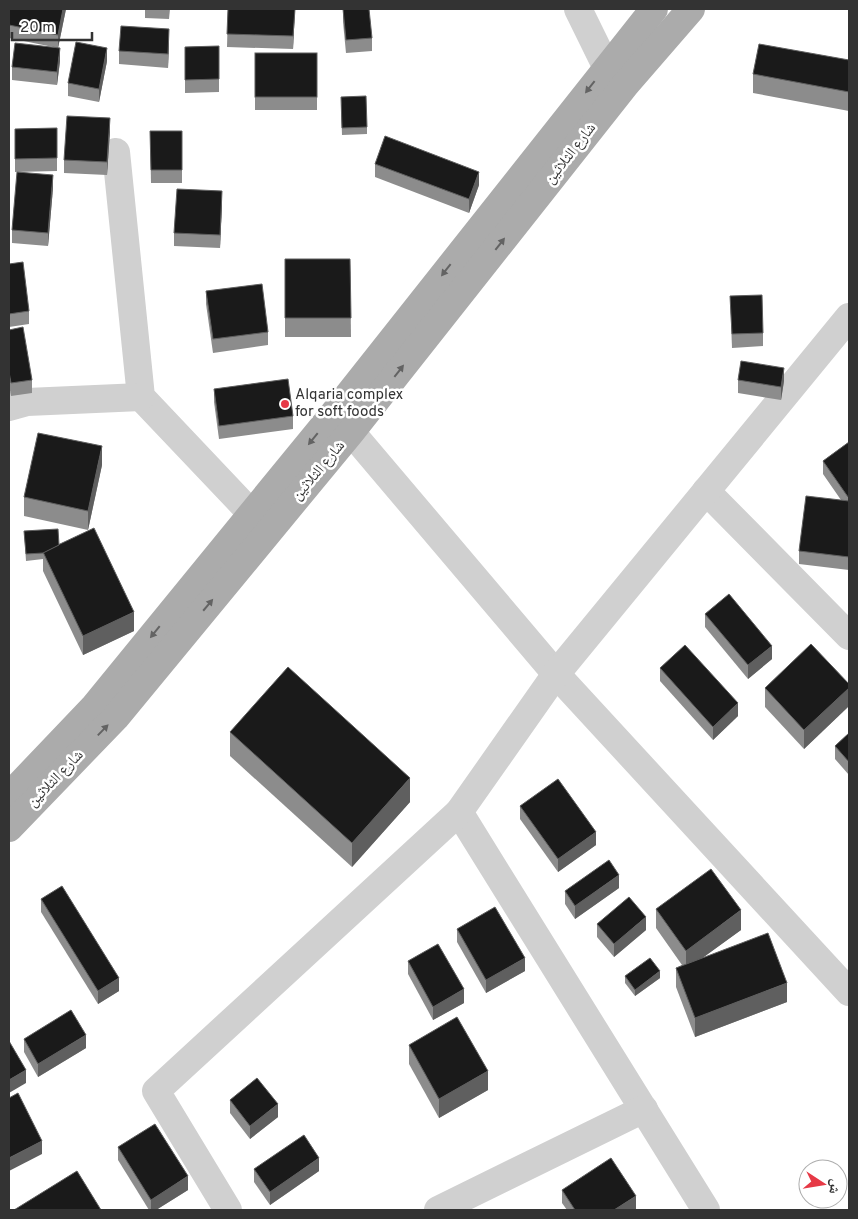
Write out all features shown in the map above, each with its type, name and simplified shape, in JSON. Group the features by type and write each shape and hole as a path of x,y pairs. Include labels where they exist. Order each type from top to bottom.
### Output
{"main road":[{"name":"شارع الثلاثين","path":"9,828 116,717 341,425 606,66 654,9"},
{"name":"شارع الثلاثين","path":"9,796 93,708 252,514 341,425 691,9"}],"street":[{"path":"578,9 606,66"},
{"path":"116,152 142,397 252,514"},
{"path":"228,1210 156,1091 458,812 556,674 849,317"},
{"path":"9,407 27,402 142,397"},
{"path":"341,425 556,674 849,992"},
{"path":"706,491 849,636"},
{"path":"458,812 706,1210"},
{"path":"438,1210 644,1110"}],"building":[{"path":"9,9 63,9 58,35 9,25"},
{"path":"228,9 295,9 293,36 227,34"},
{"path":"343,9 369,9 372,38 346,40"},
{"path":"121,26 169,29 168,54 119,51"},
{"path":"76,42 107,48 99,89 68,83"},
{"path":"15,43 60,48 57,72 12,67"},
{"path":"759,44 849,60 849,92 753,74"},
{"path":"219,46 219,79 185,80 185,47"},
{"path":"255,53 317,53 317,97 255,97"},
{"path":"366,96 367,127 342,128 341,97"},
{"path":"67,116 110,118 107,162 64,160"},
{"path":"57,128 57,158 15,159 15,129"},
{"path":"150,131 182,131 182,170 151,170"},
{"path":"385,136 479,172 469,199 375,164"},
{"path":"17,172 53,175 48,233 12,230"},
{"path":"177,189 222,191 220,235 174,233"},
{"path":"285,259 350,259 351,318 285,318"},
{"path":"23,262 29,311 9,314 9,264"},
{"path":"262,284 268,332 213,339 206,291"},
{"path":"762,295 763,333 732,334 730,296"},
{"path":"23,327 32,380 11,383 9,372 9,330"},
{"path":"741,361 784,368 781,387 738,380"},
{"path":"288,379 293,416 219,426 214,389"},
{"path":"38,433 102,446 88,511 24,497"},
{"path":"849,442 849,496 848,497 823,461"},
{"path":"806,496 849,501 849,557 799,551"},
{"path":"94,528 134,612 83,636 43,552"},
{"path":"58,529 59,545 43,553 26,554 24,531"},
{"path":"729,594 772,646 748,665 705,614"},
{"path":"811,644 849,684 849,688 804,730 765,688"},
{"path":"685,645 738,703 713,727 660,668"},
{"path":"288,667 410,778 352,843 230,732"},
{"path":"849,733 849,762 835,746"},
{"path":"558,779 596,832 558,859 520,806"},
{"path":"609,860 619,875 575,906 565,891"},
{"path":"711,869 741,910 686,951 656,909"},
{"path":"62,886 119,978 98,991 41,899"},
{"path":"629,897 646,917 614,944 597,924"},
{"path":"495,907 525,958 486,980 457,929"},
{"path":"768,933 787,983 695,1018 676,968"},
{"path":"438,944 464,989 433,1007 408,961"},
{"path":"650,958 660,971 635,990 625,976"},
{"path":"71,1010 86,1035 38,1064 24,1039"},
{"path":"457,1017 488,1071 439,1099 409,1045"},
{"path":"9,1041 26,1070 9,1080"},
{"path":"257,1078 278,1104 250,1126 230,1100"},
{"path":"18,1093 42,1141 9,1158 9,1098"},
{"path":"155,1124 188,1176 151,1200 118,1147"},
{"path":"304,1135 319,1158 270,1192 254,1169"},
{"path":"611,1158 636,1196 614,1210 575,1210 562,1190"},
{"path":"77,1171 101,1210 14,1210"}],"place":[{"name":"Alqaria complex for soft foods","path":"285,404"}]}
